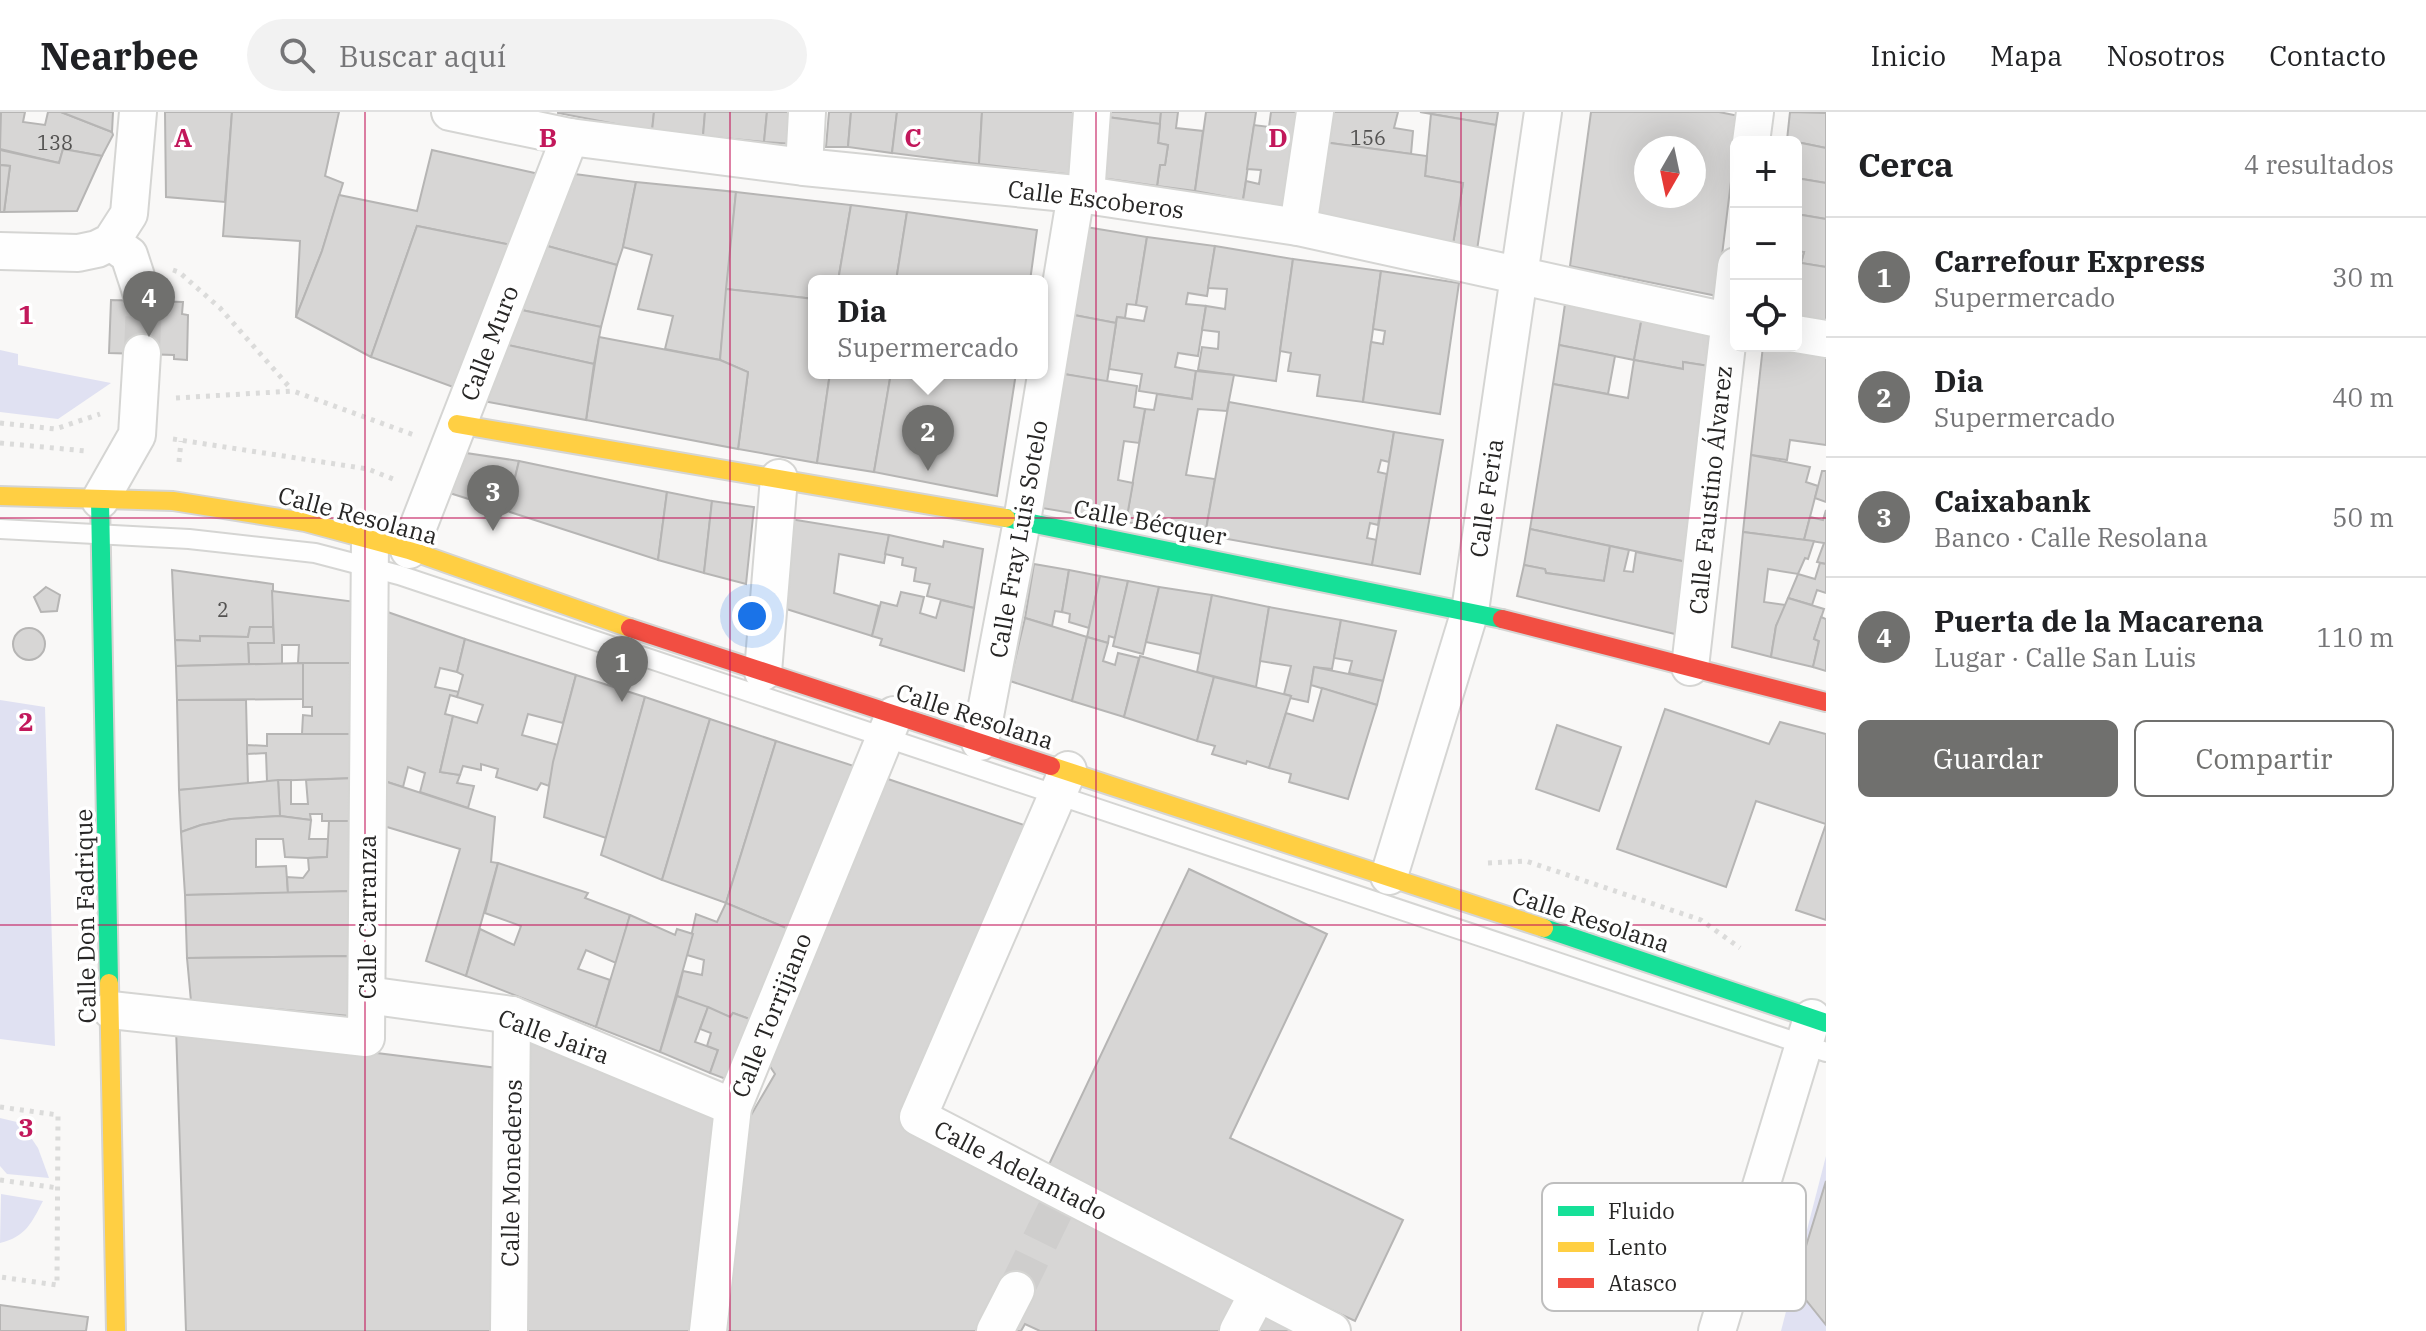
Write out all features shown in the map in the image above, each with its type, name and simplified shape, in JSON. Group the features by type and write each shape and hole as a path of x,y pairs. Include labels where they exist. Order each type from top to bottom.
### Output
{"street":[{"path":"138,112 129,214 120,248 144,301"},
{"name":"Calle Escoberos","path":"450,112 570,137 804,167 1081,195 1298,227 1730,321"},
{"path":"804,167 807,112"},
{"name":"Calle Fray Luis Sotelo","path":"1048,377 1081,195 1092,112"},
{"path":"1298,227 1315,112"},
{"name":"Calle Feria","path":"1389,876 1470,611 1543,112"},
{"path":"1752,136 1755,112"},
{"name":"Calle Muro","path":"409,550 570,137"},
{"path":"0,251 78,253 120,248"},
{"path":"1802,335 1826,339"},
{"name":"Calle Faustino Álvarez","path":"1690,667 1730,346"},
{"path":"0,496 101,517 138,418 142,353"},
{"name":"Calle Fray Luis Sotelo","path":"980,742 1048,379"},
{"name":"Calle Bécquer","path":"453,436 779,478 1022,521 1470,611 1826,702"},
{"path":"763,672 779,478"},
{"name":"Calle Resolana","path":"101,517 173,501 305,522 370,553 409,550 592,616 763,672 890,727 980,742 1062,783 1389,876 1817,1034"},
{"name":"Calle Don Fadrique","path":"101,517 116,1331"},
{"name":"Calle Carranza","path":"111,1010 366,1038 370,553"},
{"name":"Calle Torrijiano","path":"708,1331 733,1107 890,727"},
{"name":"Calle Adelantado","path":"1062,783 918,1117 1332,1331"},
{"name":"Calle Jaira","path":"367,995 512,1015 733,1107"},
{"name":"Calle Monederos","path":"509,1331 512,1015"},
{"path":"1767,1183 1817,1034"},
{"path":"995,1331 1016,1290"},
{"path":"1238,1331 1258,1293"},
{"path":"1717,1331 1724,1311"}],"lane":[{"path":"0,529 101,517"},
{"name":"Calle Resolana","path":"101,517 189,539 315,553 370,553 399,575 890,727 1817,1034"}],"path":[{"path":"120,248 179,272 220,308 293,391"},
{"path":"0,423 55,429 293,391 453,436"},
{"path":"138,418 181,441 368,469 407,484"},
{"path":"0,443 89,451 138,418"},
{"path":"178,469 181,441"},
{"path":"1477,864 1526,861 1701,920 1753,957"},
{"path":"0,1107 58,1115 57,1285 0,1277"},
{"path":"0,1180 58,1188"}],"shaded area":[{"path":"0,350 18,354 18,365 111,383 58,419 0,412"},
{"path":"0,700 45,707 55,1046 0,1039"},
{"path":"0,1118 21,1123 38,1148 49,1178 7,1174 0,1166"},
{"path":"1826,1156 1826,1331 1781,1331 1786,1311 1806,1311 1806,1234"},
{"path":"1,1194 43,1201 22,1233 0,1243"}],"building":[{"path":"1,112 25,112 23,122 45,125 48,112 61,112 113,135 102,156 63,149 59,163 0,149"},
{"path":"61,112 113,112 112,132"},
{"path":"165,112 232,112 225,202 166,197"},
{"path":"232,112 339,112 325,176 343,183 322,251 296,317 300,241 223,236"},
{"path":"558,112 654,112 652,131"},
{"path":"654,112 705,112 703,136 652,131"},
{"path":"705,112 767,112 764,142 703,136"},
{"path":"767,112 797,112 795,144 764,142"},
{"path":"829,112 851,112 848,147 826,147"},
{"path":"851,112 897,112 892,153 848,147"},
{"path":"897,112 982,112 979,164 892,153"},
{"path":"982,112 1078,112 1074,175 979,164"},
{"path":"1108,112 1161,112 1160,124 1107,117"},
{"path":"1161,112 1178,112 1176,128 1203,131 1195,191 1157,186 1160,165 1165,165 1168,145 1158,143"},
{"path":"1206,112 1256,112 1243,200 1195,191"},
{"path":"1271,112 1305,112 1292,210 1243,200 1246,181 1259,184 1261,170 1247,169 1254,125 1269,127"},
{"path":"1327,112 1398,112 1394,128 1413,131 1411,154 1323,142"},
{"path":"1420,112 1498,112 1496,125"},
{"path":"1591,112 1719,112 1739,116 1737,136 1730,136 1730,190 1717,296 1570,266"},
{"path":"1790,112 1826,113 1826,148 1802,143 1802,136 1787,136"},
{"path":"1431,114 1496,125 1477,250 1453,244 1463,183 1425,176"},
{"path":"1107,117 1160,124 1158,143 1168,145 1165,165 1160,165 1157,186 1101,178"},
{"path":"1323,142 1427,156 1425,176 1463,183 1453,244 1311,213"},
{"path":"1802,143 1826,148 1826,183 1802,179"},
{"path":"63,149 102,156 77,211 4,212 10,166 0,165 0,150 59,163"},
{"path":"432,150 548,176 521,247 417,226 371,357 296,317 322,251 339,195 417,211"},
{"path":"0,165 10,166 4,212 0,212"},
{"path":"567,173 636,182 617,265 540,244"},
{"path":"1802,179 1826,183 1826,219 1802,215"},
{"path":"636,182 736,192 720,360 665,349 673,316 638,309 652,255 623,247"},
{"path":"736,192 851,205 839,275 808,275 808,298 726,289"},
{"path":"851,205 907,212 897,275 839,275"},
{"path":"907,212 1037,230 1031,275 897,275"},
{"path":"1802,215 1826,219 1826,267 1802,263"},
{"path":"417,226 521,247 464,391 371,357"},
{"path":"1086,227 1147,237 1136,305 1127,304 1125,318 1117,317 1116,323 1074,315"},
{"path":"1147,237 1215,246 1207,296 1188,293 1186,304 1206,306 1198,356 1178,353 1175,367 1196,371 1192,399 1139,391 1142,374 1109,369 1117,317 1144,321 1147,307 1136,305"},
{"path":"540,244 617,265 601,327 517,309"},
{"path":"1215,246 1293,259 1276,381 1198,370 1202,347 1218,349 1219,332 1202,330 1206,306 1225,309 1227,289 1208,288"},
{"path":"1293,259 1381,271 1363,402 1317,396 1320,375 1288,371 1291,353 1280,351"},
{"path":"1802,263 1826,267 1826,321 1802,317"},
{"path":"1381,271 1459,283 1440,414 1363,402 1371,342 1383,344 1385,331 1373,329"},
{"path":"726,289 808,298 808,379 829,379 817,463 738,449 748,372 720,360"},
{"path":"111,300 183,302 182,314 188,315 187,360 174,359 174,355 109,353"},
{"path":"1565,304 1642,317 1634,360 1559,345"},
{"path":"517,309 601,327 594,364 503,344"},
{"path":"1074,315 1116,323 1107,382 1064,374"},
{"path":"1642,317 1713,331 1709,366 1683,362 1683,369 1634,360"},
{"path":"599,337 720,360 748,372 738,449 586,420"},
{"path":"503,344 594,364 586,420 483,401"},
{"path":"1559,345 1615,356 1608,394 1553,384"},
{"path":"1802,350 1826,354 1826,445 1790,440 1787,460 1751,455 1762,352"},
{"path":"1634,360 1683,369 1683,362 1709,366 1687,562 1530,529 1553,384 1628,398"},
{"path":"1196,371 1234,375 1227,411 1198,409 1186,475 1215,479 1205,535 1126,522 1145,409 1154,410 1157,394 1192,399"},
{"path":"1064,374 1137,386 1134,407 1145,409 1139,443 1124,441 1118,480 1133,483 1126,522 1042,508"},
{"path":"829,379 890,379 874,472 817,463"},
{"path":"890,379 1015,379 997,496 874,472"},
{"path":"1229,402 1394,432 1389,462 1381,460 1378,472 1387,474 1378,525 1370,523 1367,538 1377,540 1372,565 1205,535"},
{"path":"1394,432 1443,440 1420,574 1372,565"},
{"path":"453,451 519,461 507,511 440,490"},
{"path":"1751,455 1810,467 1806,482 1818,486 1804,540 1743,532"},
{"path":"519,461 667,492 658,560 507,511"},
{"path":"1822,471 1826,471 1826,502 1815,498"},
{"path":"667,492 712,501 704,573 658,560"},
{"path":"712,501 754,507 746,584 704,573"},
{"path":"1826,510 1826,564 1817,562 1824,543 1804,540 1810,517 1823,520"},
{"path":"790,519 889,535 884,563 839,554 834,593 879,606 872,636 780,607"},
{"path":"1530,529 1610,546 1604,581 1546,573 1545,569 1524,565"},
{"path":"1743,532 1814,541 1808,559 1805,558 1798,574 1768,569 1764,602 1786,605 1776,626 1771,657 1732,647"},
{"path":"889,535 943,547 944,541 983,549 974,608 927,596 930,584 914,581 916,568 902,565 903,558 885,554"},
{"path":"1610,546 1629,550 1624,571 1633,572 1636,552 1687,562 1679,635 1517,596 1524,565 1545,569 1546,573 1604,581"},
{"path":"1820,563 1826,564 1826,593 1817,590 1812,605 1788,598 1798,574 1815,579"},
{"path":"1034,564 1069,570 1062,612 1055,611 1052,626 1025,618"},
{"path":"172,570 273,584 273,627 250,627 248,637 200,636 200,641 175,640"},
{"path":"1069,570 1100,576 1089,628 1069,622 1070,614 1062,612"},
{"path":"1100,576 1128,581 1115,638 1109,636 1108,643 1087,637"},
{"path":"1128,581 1159,587 1143,654 1113,646"},
{"path":"46,587 60,595 57,611 41,612 34,597"},
{"path":"1159,587 1212,595 1201,654 1146,642"},
{"path":"272,591 356,602 354,663 298,663 299,645 282,645 282,664 249,664 248,643 274,643"},
{"path":"901,592 924,597 920,613 936,618 941,600 974,608 964,671 880,645 882,639 872,636 881,602 897,606"},
{"path":"1212,595 1269,607 1256,687 1197,672"},
{"path":"1788,598 1824,609 1814,639 1819,641 1813,667 1771,657 1776,626"},
{"path":"1269,607 1341,620 1332,669 1314,667 1308,702 1284,694 1291,666 1260,661"},
{"path":"379,609 465,639 457,672 440,668 435,687 459,692 457,697 450,695 445,714 453,716 440,772 460,775 457,783 474,786 468,808 420,792 425,773 408,767 403,787 381,780"},
{"path":"1821,617 1826,619 1826,671 1813,667 1819,641 1814,639"},
{"path":"1025,618 1087,637 1072,701 1010,681"},
{"path":"1341,620 1396,631 1383,681 1349,673 1352,661 1334,658"},
{"path":"250,627 273,627 274,643 248,643 249,664 176,666 175,640 200,641 200,636 248,637"},
{"path":"29,628 40,633 45,644 40,655 29,660 18,655 13,644 18,633"},
{"path":"1087,637 1108,643 1103,661 1115,665 1118,653 1139,658 1124,717 1072,701"},
{"path":"465,639 576,675 563,723 528,714 522,735 558,745 549,786 541,783 537,790 496,777 498,769 481,764 481,770 463,766 460,775 440,772 453,716 477,723 483,705 457,697 463,675 457,672"},
{"path":"1140,656 1214,677 1197,741 1124,717"},
{"path":"303,663 303,699 177,700 176,666"},
{"path":"303,663 354,663 355,734 302,734 303,715 312,716 312,707 303,707"},
{"path":"1314,667 1383,681 1377,705 1311,685"},
{"path":"576,675 645,697 606,838 544,817 553,762"},
{"path":"1214,677 1291,696 1269,768 1212,754 1215,746 1197,741"},
{"path":"1322,688 1377,705 1348,799 1289,782 1291,774 1269,768 1286,713 1313,721"},
{"path":"645,697 710,719 662,880 601,855"},
{"path":"177,700 246,700 248,785 179,790"},
{"path":"1665,709 1769,744 1780,722 1826,734 1826,824 1756,801 1726,887 1617,849"},
{"path":"710,719 776,741 726,903 662,880"},
{"path":"1557,725 1621,747 1599,811 1536,789"},
{"path":"267,734 355,734 356,778 267,781 266,753 247,754 247,745 267,746"},
{"path":"776,741 857,767 791,930 726,903"},
{"path":"882,777 1027,826 911,1121 1248,1287 1224,1331 1040,1331 1025,1324 1021,1331 725,1331 747,1122 775,1074 767,1062"},
{"path":"356,778 354,821 322,821 322,814 310,814 311,820 280,816 278,780 291,780 291,804 308,804 306,780"},
{"path":"278,780 280,816 231,819 181,832 179,790"},
{"path":"381,780 495,817 491,862 498,863 466,976 426,961 460,849 377,824"},
{"path":"280,816 311,820 309,839 329,839 327,857 308,858 285,857 283,839 256,839 256,867 286,866 288,893 185,895 181,832 231,819"},
{"path":"329,821 354,821 354,891 288,893 287,877 303,878 309,870 308,858 327,857"},
{"path":"1826,824 1826,920 1796,910"},
{"path":"498,863 588,893 585,898 630,915 616,963 586,950 578,969 610,980 596,1027 466,976 480,929 514,945 521,926 485,913"},
{"path":"1189,869 1327,934 1230,1138 1403,1220 1355,1321 1044,1175"},
{"path":"354,891 351,956 187,958 185,895"},
{"path":"726,903 791,930 755,1021 733,1013 730,1017 677,996 683,971 702,975 704,960 687,955 696,914 717,922"},
{"path":"630,915 675,935 677,929 693,934 660,1052 596,1027"},
{"path":"351,956 350,1016 191,1001 187,958"},
{"path":"677,996 708,1007 695,1042 718,1050 710,1073 660,1052"},
{"path":"708,1007 730,1017 733,1013 755,1021 731,1081 710,1073 718,1050 707,1046 711,1033 700,1029"},
{"path":"176,1028 505,1069 499,1331 186,1331"},
{"path":"524,1038 718,1115 701,1331 522,1331"},
{"path":"1826,1181 1826,1325 1806,1300 1806,1246"},
{"path":"1264,1296 1332,1331 1246,1331"},
{"path":"0,1305 88,1317 86,1331 0,1331"}],"tunnel":[{"path":"142,353 144,301"},
{"path":"1016,1290 1064,1192"}],"traffic: fast":[{"path":"100,500 109,983"},
{"path":"1006,518 1502,619"},
{"path":"1544,928 1826,1023"}],"traffic: slow":[{"path":"457,424 1006,518"},
{"path":"0,496 173,501 305,522 409,550 630,628"},
{"path":"1051,766 1544,928"},
{"path":"109,983 116,1331"}],"traffic: jam":[{"path":"1502,619 1826,702"},
{"path":"630,628 1051,766"}],"place":[{"name":"Puerta de la Macarena","path":"149,337"},
{"name":"Dia","path":"928,471"},
{"name":"Caixabank","path":"493,531"},
{"name":"Carrefour Express","path":"622,702"}]}
